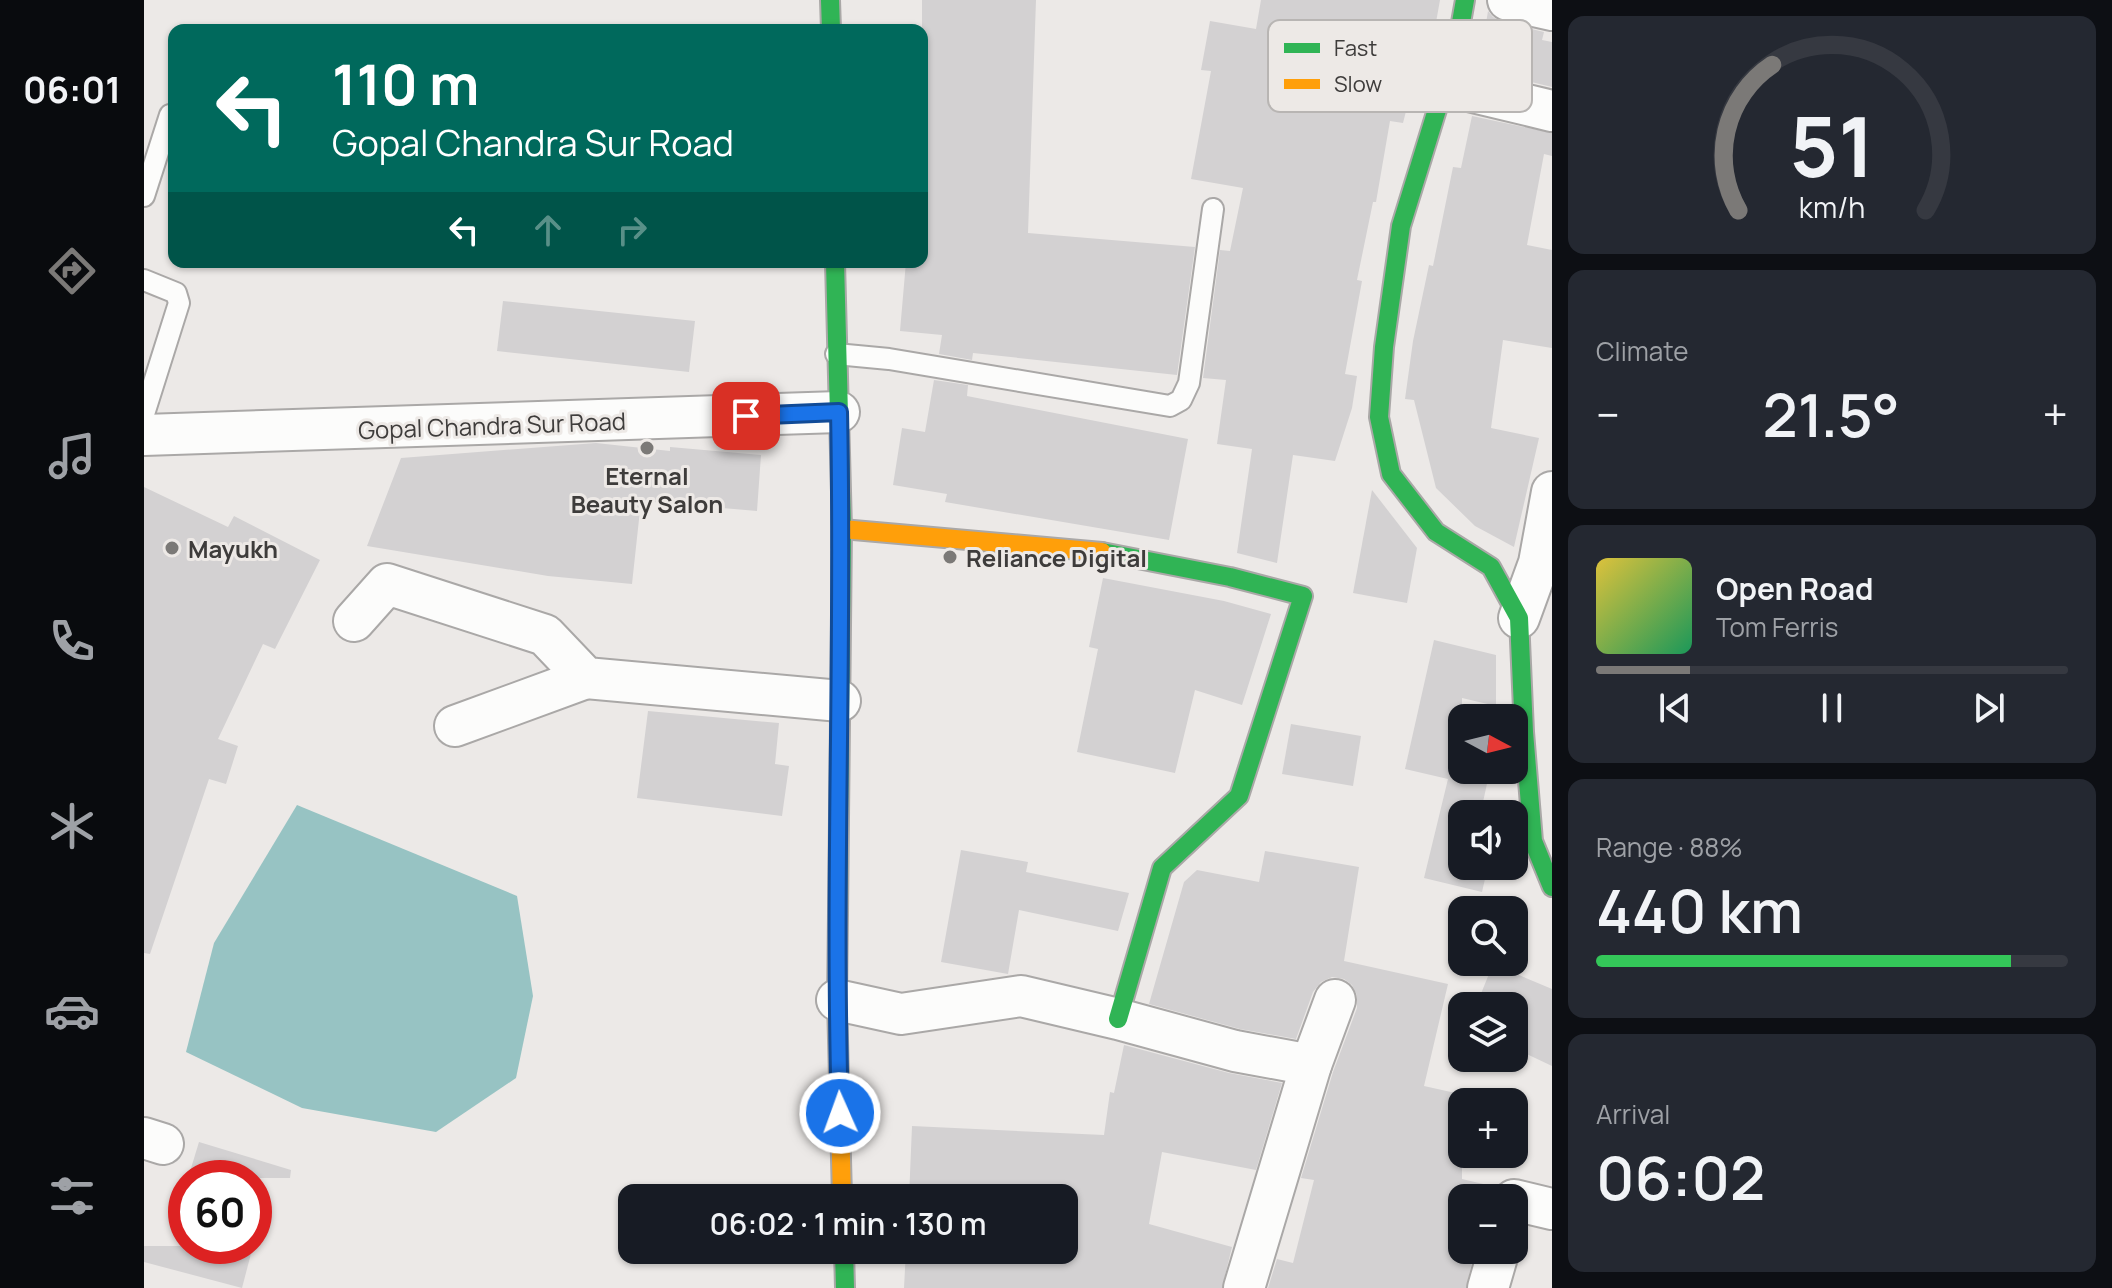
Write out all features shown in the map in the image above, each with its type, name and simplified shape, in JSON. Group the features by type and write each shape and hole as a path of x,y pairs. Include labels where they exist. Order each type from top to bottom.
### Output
{"street":[{"path":"830,0 831,24"},
{"path":"1461,20 1465,0"},
{"path":"1508,0 1552,10"},
{"path":"1532,106 1552,111"},
{"path":"1436,112 1401,226 1384,347 1379,417 1391,474 1436,532 1491,567 1519,618"},
{"path":"835,268 842,529 837,1000 842,1184"},
{"name":"Gopal Chandra Sur Road","path":"144,435 839,412"},
{"path":"1552,492 1539,563 1519,618 1533,841 1552,887"},
{"path":"842,529 1091,550 1230,577 1303,596 1239,796 1162,868 1118,1019"},
{"path":"354,621 387,584 545,635 586,678"},
{"path":"455,726 586,678 840,701"},
{"path":"837,1000 901,1014 1021,996 1235,1051 1311,1065"},
{"path":"1244,1288 1311,1065 1335,1000"},
{"path":"1528,1203 1552,1209"},
{"path":"844,1264 845,1288"},
{"path":"1488,1288 1495,1264"}],"lane":[{"path":"144,196 168,121"},
{"path":"836,354 889,359 1170,406 1181,400 1189,383 1213,209"},
{"path":"144,280 176,293 179,303 144,414"}],"water":[{"path":"297,805 517,896 533,996 516,1078 436,1132 302,1108 186,1052 214,943"}],"building":[{"path":"922,0 1036,0 1028,233 1195,247 1177,375 973,353 972,360 939,354 942,335 900,331 905,268 928,268 928,24 922,24"},
{"path":"1261,0 1440,0 1436,20 1268,20 1268,112 1406,112 1403,123 1390,121 1376,202 1373,202 1357,280 1362,281 1345,374 1357,376 1352,408 1335,461 1293,455 1277,563 1237,553 1252,449 1217,444 1226,380 1203,378 1220,250 1230,251 1243,188 1191,179 1211,71 1201,70 1210,21 1256,29"},
{"path":"1488,11 1498,20 1487,20"},
{"path":"1532,29 1544,32 1542,40 1552,42 1552,87 1532,82"},
{"path":"1472,116 1552,133 1552,156 1544,154 1527,245 1552,250 1552,348 1503,340 1491,428 1539,438 1514,547 1475,526 1436,488 1414,400 1405,399 1429,265 1433,266 1453,167 1461,168"},
{"path":"503,301 695,321 689,372 497,351"},
{"path":"934,380 968,385 967,396 1188,439 1169,540 945,502 947,494 893,485 902,428 925,432"},
{"path":"596,443 670,451 670,447 761,455 757,511 641,501 632,584 548,576 367,546 401,458"},
{"path":"144,487 228,527 234,516 320,560 275,649 263,644 218,739 238,746 226,784 209,779 150,954 144,953"},
{"path":"1372,490 1417,548 1407,603 1353,593"},
{"path":"1103,578 1224,601 1271,614 1242,705 1195,690 1175,773 1077,752 1098,649 1089,647"},
{"path":"1434,640 1496,655 1496,704 1462,698 1462,704 1448,704 1448,779 1405,769"},
{"path":"648,711 779,723 775,764 789,766 782,816 637,798"},
{"path":"1291,724 1361,736 1353,786 1282,774"},
{"path":"1448,779 1448,784 1487,784 1483,800 1448,800 1448,880 1485,880 1482,892 1424,878"},
{"path":"961,850 1028,862 1026,872 1129,893 1118,931 1019,910 1008,974 941,962"},
{"path":"1265,851 1359,867 1344,961 1448,984 1424,1086 1448,1091 1448,1168 1462,1168 1462,1179 1483,1184 1448,1184 1448,1264 1472,1264 1466,1288 1268,1288 1277,1259 1293,1263 1314,1180 1301,1178 1333,1072 1357,1008 1357,995 1352,985 1344,979 1332,977 1321,982 1313,992 1296,1039 1240,1029 1149,1004 1184,882 1197,870 1259,882"},
{"path":"1488,976 1521,976 1552,989 1552,1066 1528,1055 1528,992 1482,992"},
{"path":"1124,1045 1229,1073 1282,1083 1256,1170 1162,1152 1149,1224 1232,1247 1222,1288 904,1288 905,1264 1078,1264 1078,1184 910,1184 912,1126 1104,1135 1110,1092 1114,1093"},
{"path":"199,1142 258,1160 194,1160"},
{"path":"272,1164 291,1170 290,1178 272,1178"},
{"path":"144,1246 168,1246 168,1264 248,1264 242,1288 144,1262"}],"traffic: fast":[{"path":"830,0 831,24"},
{"path":"1461,20 1465,0"},
{"path":"1436,112 1401,226 1384,347 1379,417 1391,474 1436,532 1491,567 1519,618 1533,841 1552,887"},
{"path":"835,268 842,529 838,913"},
{"path":"1102,552 1230,577 1303,596 1239,796 1162,868 1118,1019"},
{"path":"844,1264 845,1288"}],"traffic: slow":[{"path":"842,529 1102,552"},
{"path":"838,913 842,1184"}],"place":[{"name":"Eternal Beauty Salon","path":"647,448"},
{"name":"Mayukh","path":"172,548"},
{"name":"Reliance Digital","path":"950,557"}],"route":[{"path":"746,416 839,412 842,529 837,1000 840,1113"}]}
